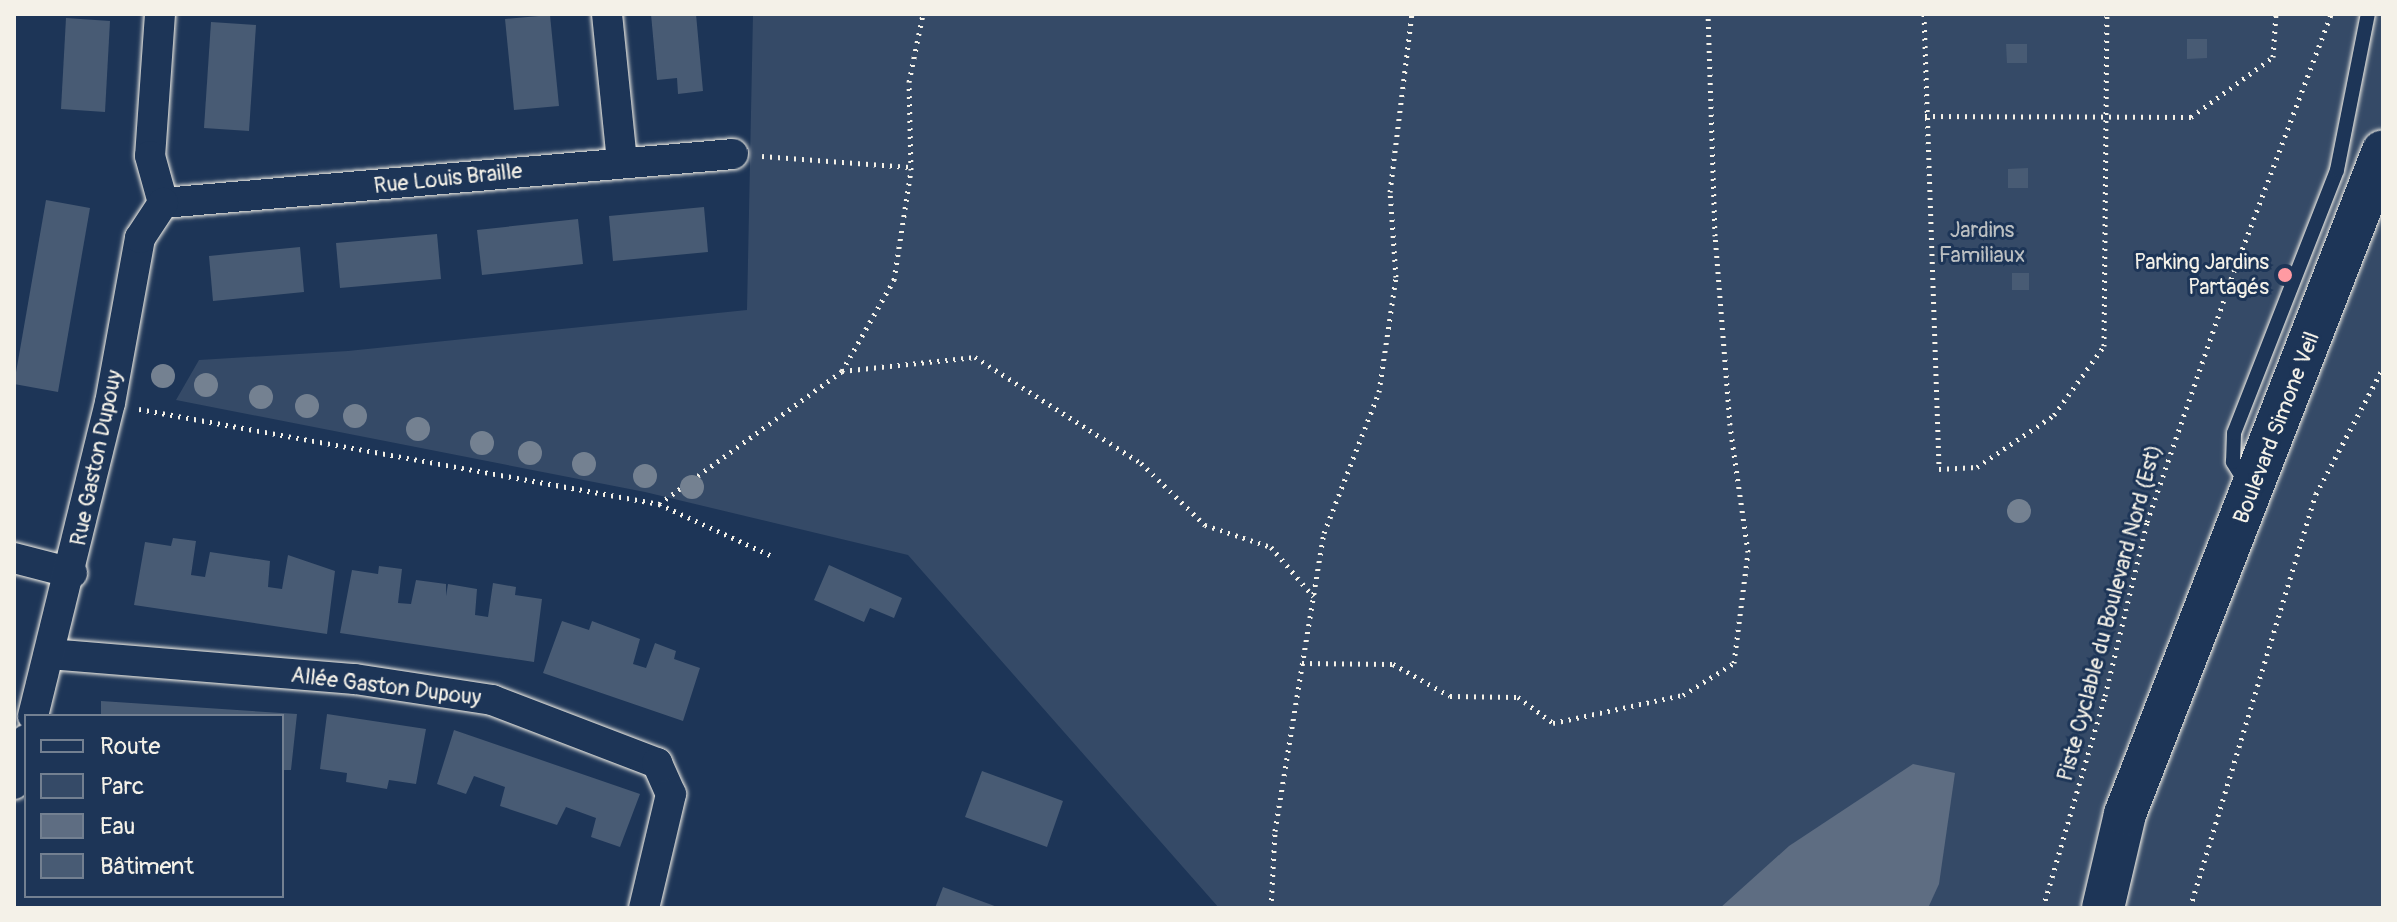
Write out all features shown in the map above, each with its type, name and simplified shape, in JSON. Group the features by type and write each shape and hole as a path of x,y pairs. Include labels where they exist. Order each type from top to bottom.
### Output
{"main road":[{"name":"Boulevard Simone Veil","path":"2103,908 2125,814 2171,705 2383,151"},
{"name":"Boulevard Simone Veil","path":"2121,908 2133,838 2171,705"}],"street":[{"path":"160,14 150,156 163,203"},
{"path":"607,14 622,161"},
{"name":"Rue Louis Braille","path":"163,203 405,185 622,161 733,154"},
{"name":"Rue Gaston Dupouy","path":"34,714 72,573 110,403 140,238 163,203"},
{"path":"14,558 72,573"},
{"name":"Allée Gaston Dupouy","path":"49,654 355,679 492,700 657,763 671,794 644,908"},
{"path":"14,784 24,747"}],"lane":[{"path":"2252,492 2233,462 2234,433 2337,170 2368,14"}],"path":[{"path":"659,504 842,371 894,280 910,167 909,82 923,14"},
{"path":"1271,908 1275,831 1324,533 1379,392 1396,277 1390,192 1412,14"},
{"path":"1302,663 1393,664 1450,696 1518,697 1553,723 1683,695 1734,663 1748,552 1730,425 1715,236 1708,14"},
{"path":"1924,14 1939,469 1977,467 2054,415 2104,346 2107,14"},
{"path":"1925,116 2191,117 2273,57 2276,14"},
{"name":"Piste Cyclable du Boulevard Nord (Est)","path":"2043,908 2105,696 2147,522 2231,279 2331,14"},
{"path":"733,154 910,167"},
{"path":"842,371 975,357 1141,463 1205,525 1271,547 1313,597"},
{"path":"2190,908 2316,494 2383,368"},
{"path":"110,403 659,504 774,557"}],"green space":[{"name":"Jardins Familiaux","path":"753,14 2383,14 2383,908 1219,908 908,555 645,492 176,400 199,360 348,351 747,310"}],"water":[{"path":"1913,764 1955,773 1939,884 1928,908 1720,908 1789,846"}],"building":[{"path":"651,14 696,14 703,91 678,94 677,78 657,80"},
{"path":"550,15 559,106 514,110 505,19"},
{"path":"66,18 110,21 105,112 61,109"},
{"path":"211,22 256,25 249,131 204,128"},
{"path":"2187,39 2207,39 2207,58 2187,59"},
{"path":"2006,44 2027,44 2027,63 2007,63"},
{"path":"2028,168 2028,188 2008,188 2008,169"},
{"path":"46,200 90,208 58,392 14,384"},
{"path":"704,207 708,252 613,261 609,216"},
{"path":"578,219 583,264 482,275 477,230"},
{"path":"437,234 441,279 340,288 336,243"},
{"path":"300,247 304,292 213,301 209,256"},
{"path":"2012,273 2029,273 2029,290 2012,290"},
{"path":"173,538 196,541 191,575 205,577 210,552 270,561 268,587 282,589 288,555 335,571 327,634 134,605 145,542 171,546"},
{"path":"829,565 902,598 894,618 870,608 864,622 814,600"},
{"path":"379,566 402,569 398,603 411,604 416,580 446,584 446,596 448,584 477,589 475,615 488,617 493,583 516,587 515,595 542,599 534,662 340,633 352,570 378,574"},
{"path":"562,621 589,630 592,621 640,639 633,664 646,668 655,643 676,651 674,659 700,668 683,721 543,673"},
{"path":"101,701 297,714 291,770 284,770 284,714 101,714"},
{"path":"327,714 426,729 416,784 389,780 387,789 346,782 347,773 320,769"},
{"path":"454,730 640,794 620,847 591,837 596,818 566,807 557,825 500,806 505,787 474,776 466,794 437,784"},
{"path":"982,771 1063,801 1047,847 965,817"},
{"path":"943,887 1000,908 935,908"}],"place":[{"name":"Parking Jardins Partagés","path":"2285,275"}]}
